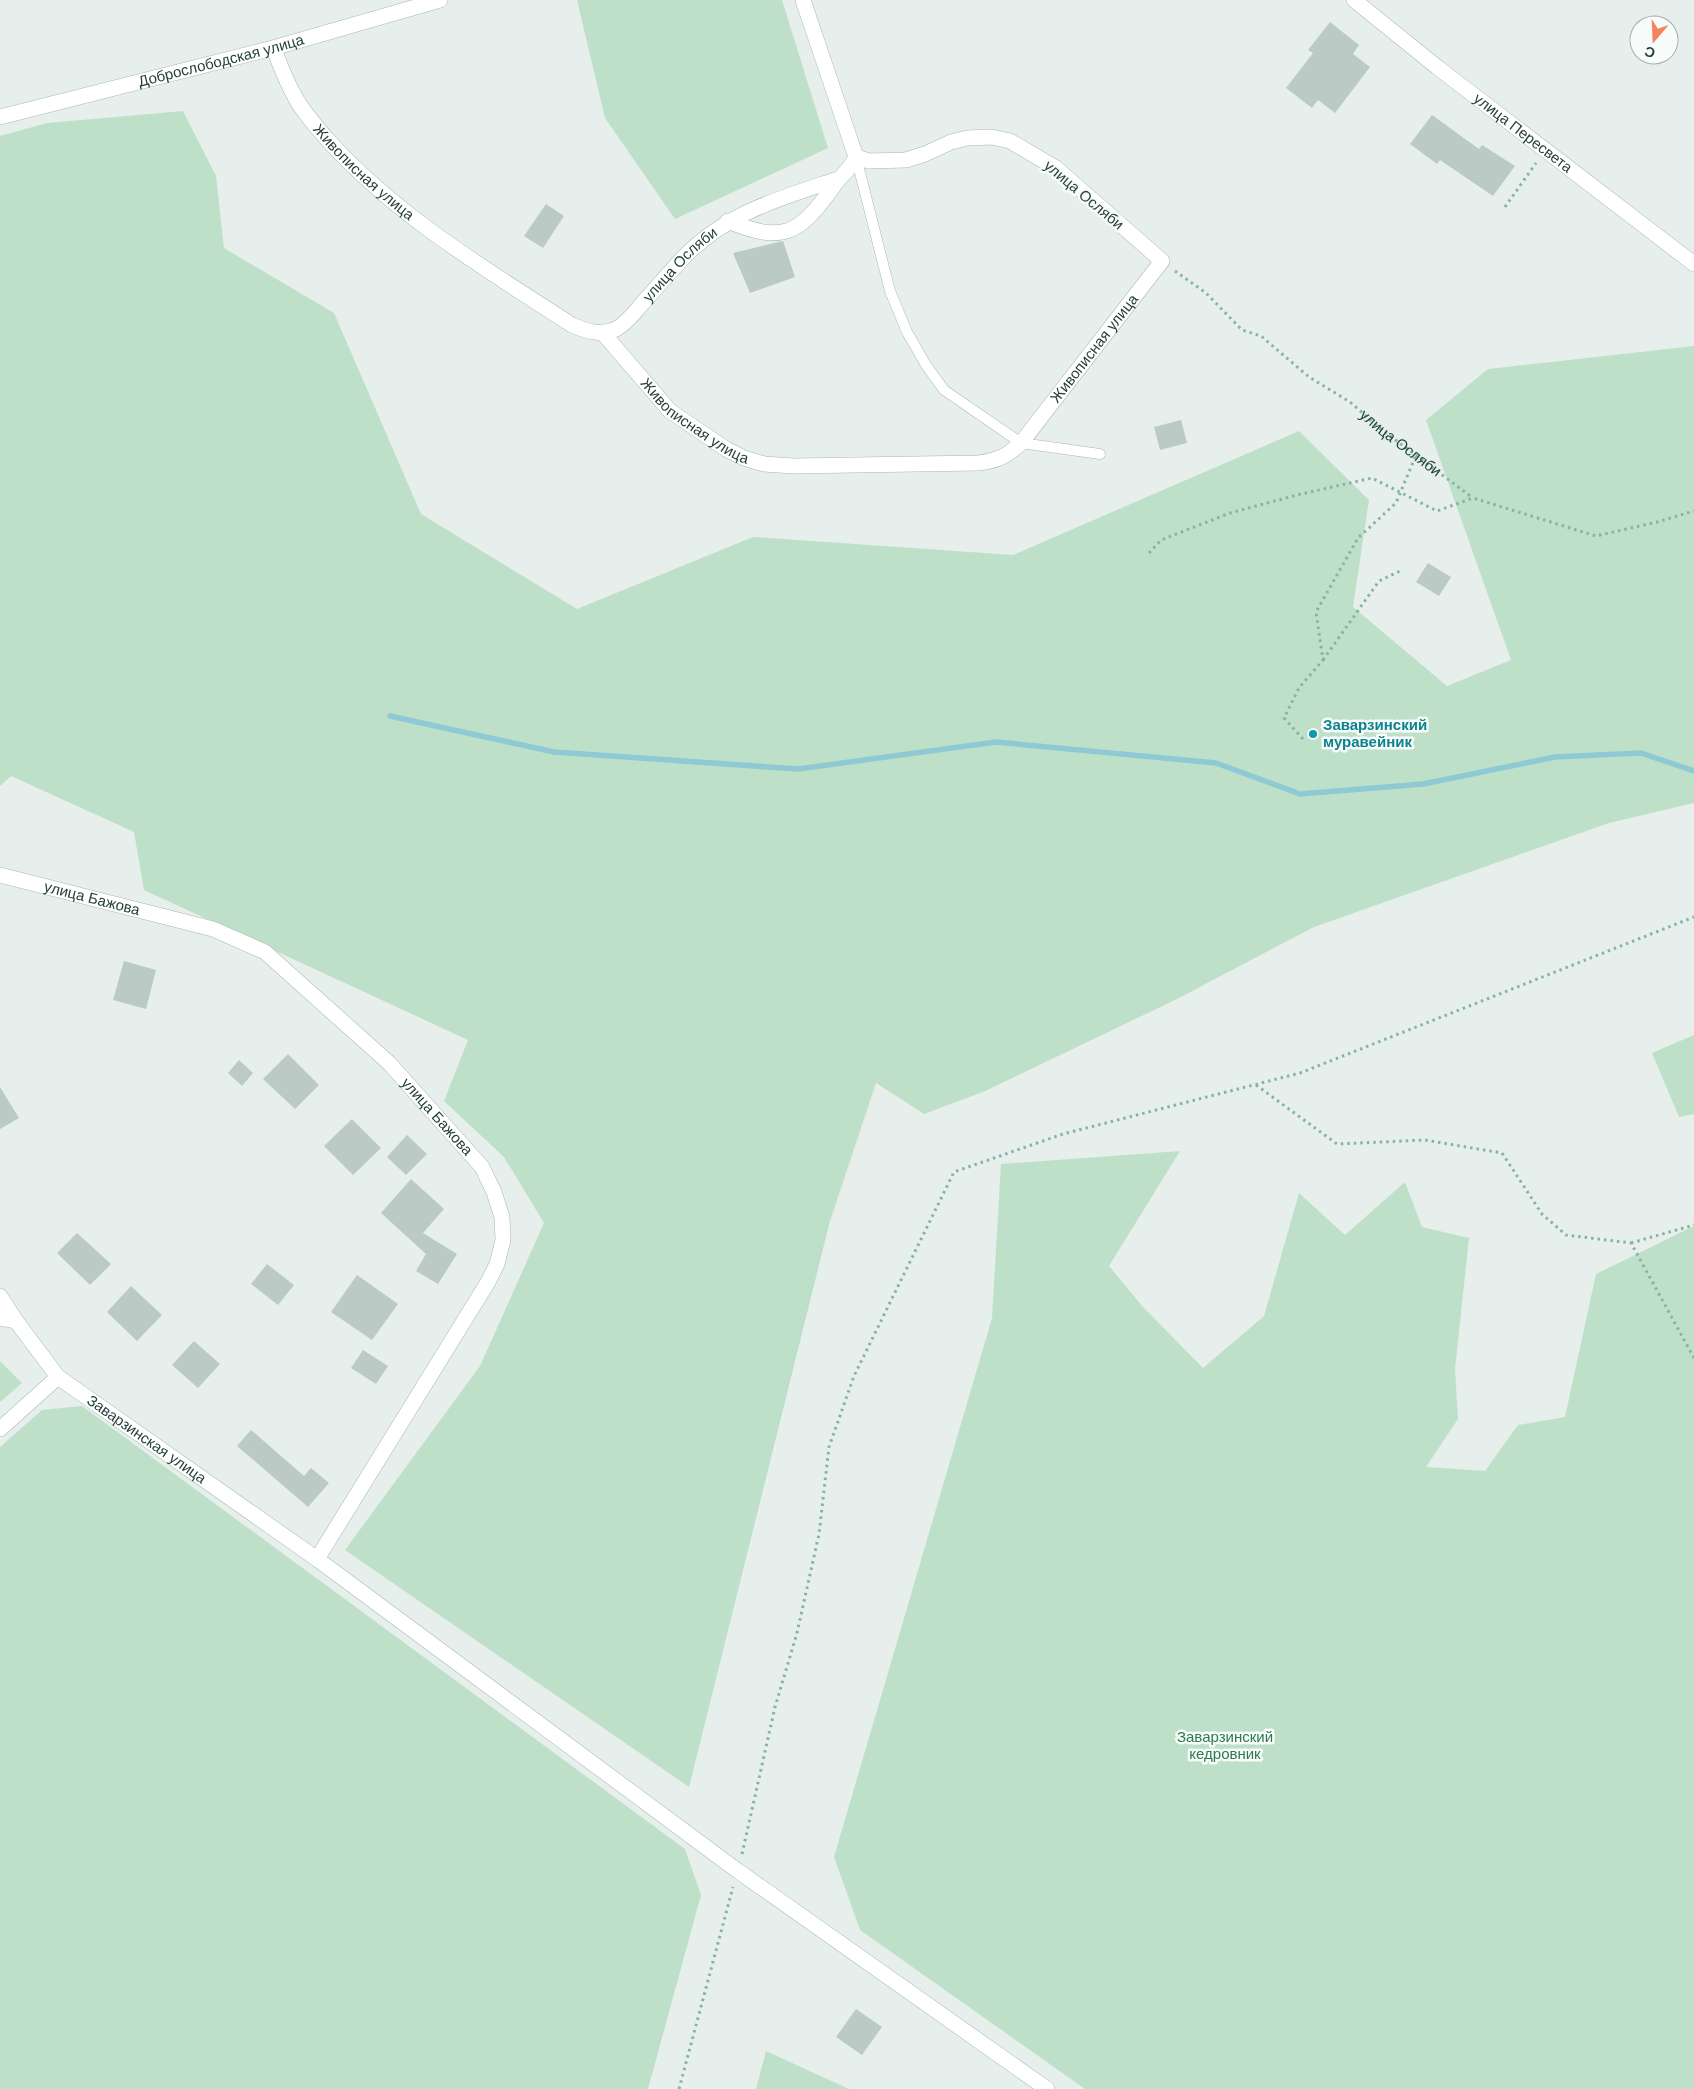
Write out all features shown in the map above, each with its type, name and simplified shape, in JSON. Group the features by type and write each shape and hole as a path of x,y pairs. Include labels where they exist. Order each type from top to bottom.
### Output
{"street":[{"name":"Доброслободская улица","path":"0,117 273,48 440,0"},
{"path":"803,0 856,157"},
{"name":"улица Пересвета","path":"1354,0 1694,264"},
{"name":"Живописная улица","path":"273,48 293,94 311,120 360,172 411,215 489,271 572,325 587,332 602,332 670,411 726,449 744,458 764,464 793,466 979,463 1008,455 1021,444 1162,261"},
{"name":"улица Осляби","path":"602,332 616,329 628,319 686,256 728,222 763,233 776,234 792,230 819,206 838,179 853,165 856,157 869,160 906,160 926,154 951,142 967,138 992,137 1010,141 1056,168 1162,261"},
{"path":"728,222 772,202 838,179"},
{"name":"улица Бажова","path":"0,875 213,929 265,952 389,1063 482,1167 494,1192 502,1217 503,1240 497,1264 488,1282 317,1559"},
{"name":"Заварзинская улица","path":"0,1296 16,1321 58,1377 317,1559 738,1871 1047,2089"},
{"path":"0,1318 16,1321"},
{"path":"0,1429 58,1377"}],"lane":[{"path":"856,157 890,291 908,332 926,364 944,390 1021,444 1100,454"}],"path":[{"path":"1506,208 1545,150"},
{"name":"улица Осляби","path":"1162,261 1206,293 1242,330 1260,336 1309,377 1350,402 1382,430 1473,498 1596,536 1657,522 1694,511"},
{"path":"1322,660 1316,612 1358,538 1396,503 1416,455"},
{"path":"1149,553 1161,540 1230,512 1297,494 1372,478 1437,511 1473,498"},
{"path":"1304,739 1284,718 1299,688 1322,660 1379,581 1400,571"},
{"path":"679,2089 738,1871 775,1707 797,1633 819,1534 829,1447 854,1376 954,1172 1063,1134 1300,1073 1694,917"},
{"path":"1256,1084 1337,1144 1425,1140 1502,1153 1542,1214 1566,1235 1631,1243 1694,1225"},
{"path":"1631,1243 1694,1358"}],"green space":[{"path":"577,0 782,0 828,148 675,219 605,118"},
{"path":"183,111 216,176 224,248 334,313 421,514 577,609 753,537 1013,555 1299,431 1369,500 1353,607 1447,686 1511,660 1426,420 1488,369 1694,346 1694,803 1609,823 1314,927 1177,999 983,1092 924,1114 876,1083 830,1221 689,1787 345,1550 480,1366 544,1223 504,1157 444,1101 468,1040 144,890 134,832 11,776 0,786 0,136 47,123"},
{"path":"1694,1035 1694,1114 1679,1117 1652,1053"},
{"name":"Заварзинский кедровник","path":"1180,1151 1109,1266 1143,1307 1203,1368 1264,1316 1299,1193 1345,1235 1405,1182 1422,1227 1469,1238 1455,1369 1458,1419 1426,1467 1485,1471 1518,1425 1565,1417 1596,1274 1694,1226 1694,2089 1085,2089 860,1930 834,1857 992,1318 1001,1164"},
{"path":"0,1361 22,1383 0,1402"},
{"path":"82,1406 685,1849 701,1895 648,2089 0,2089 0,1447 42,1410"},
{"path":"766,2051 849,2089 756,2089"}],"building":[{"path":"1330,22 1359,45 1353,54 1370,67 1335,113 1318,100 1312,108 1286,88 1313,53 1308,50"},
{"path":"1432,115 1479,149 1482,145 1515,166 1493,196 1440,160 1437,164 1410,144"},
{"path":"546,204 564,216 543,248 524,236"},
{"path":"783,241 795,277 750,293 733,253"},
{"path":"1181,420 1187,443 1160,450 1154,427"},
{"path":"1428,563 1451,577 1439,596 1416,582"},
{"path":"124,961 156,970 146,1009 113,1000"},
{"path":"288,1054 319,1085 295,1109 263,1079"},
{"path":"239,1060 253,1073 242,1086 228,1073"},
{"path":"0,1087 19,1118 0,1129"},
{"path":"352,1119 381,1148 353,1175 324,1146"},
{"path":"407,1135 427,1154 406,1175 387,1157"},
{"path":"411,1179 444,1209 423,1233 457,1254 438,1284 416,1271 426,1254 381,1213"},
{"path":"77,1233 111,1264 90,1285 57,1253"},
{"path":"267,1264 294,1285 278,1305 251,1284"},
{"path":"357,1275 398,1304 372,1340 331,1312"},
{"path":"131,1286 162,1315 137,1341 107,1312"},
{"path":"194,1341 220,1364 198,1388 172,1365"},
{"path":"363,1350 388,1366 376,1384 351,1368"},
{"path":"251,1430 304,1476 311,1468 329,1483 308,1507 237,1446"},
{"path":"856,2009 882,2027 862,2055 836,2037"}],"waterway":[{"path":"390,716 554,752 798,769 996,742 1216,763 1300,794 1423,784 1555,757 1641,753 1694,771"}],"place":[{"name":"Заварзинский муравейник","path":"1313,734"}]}
